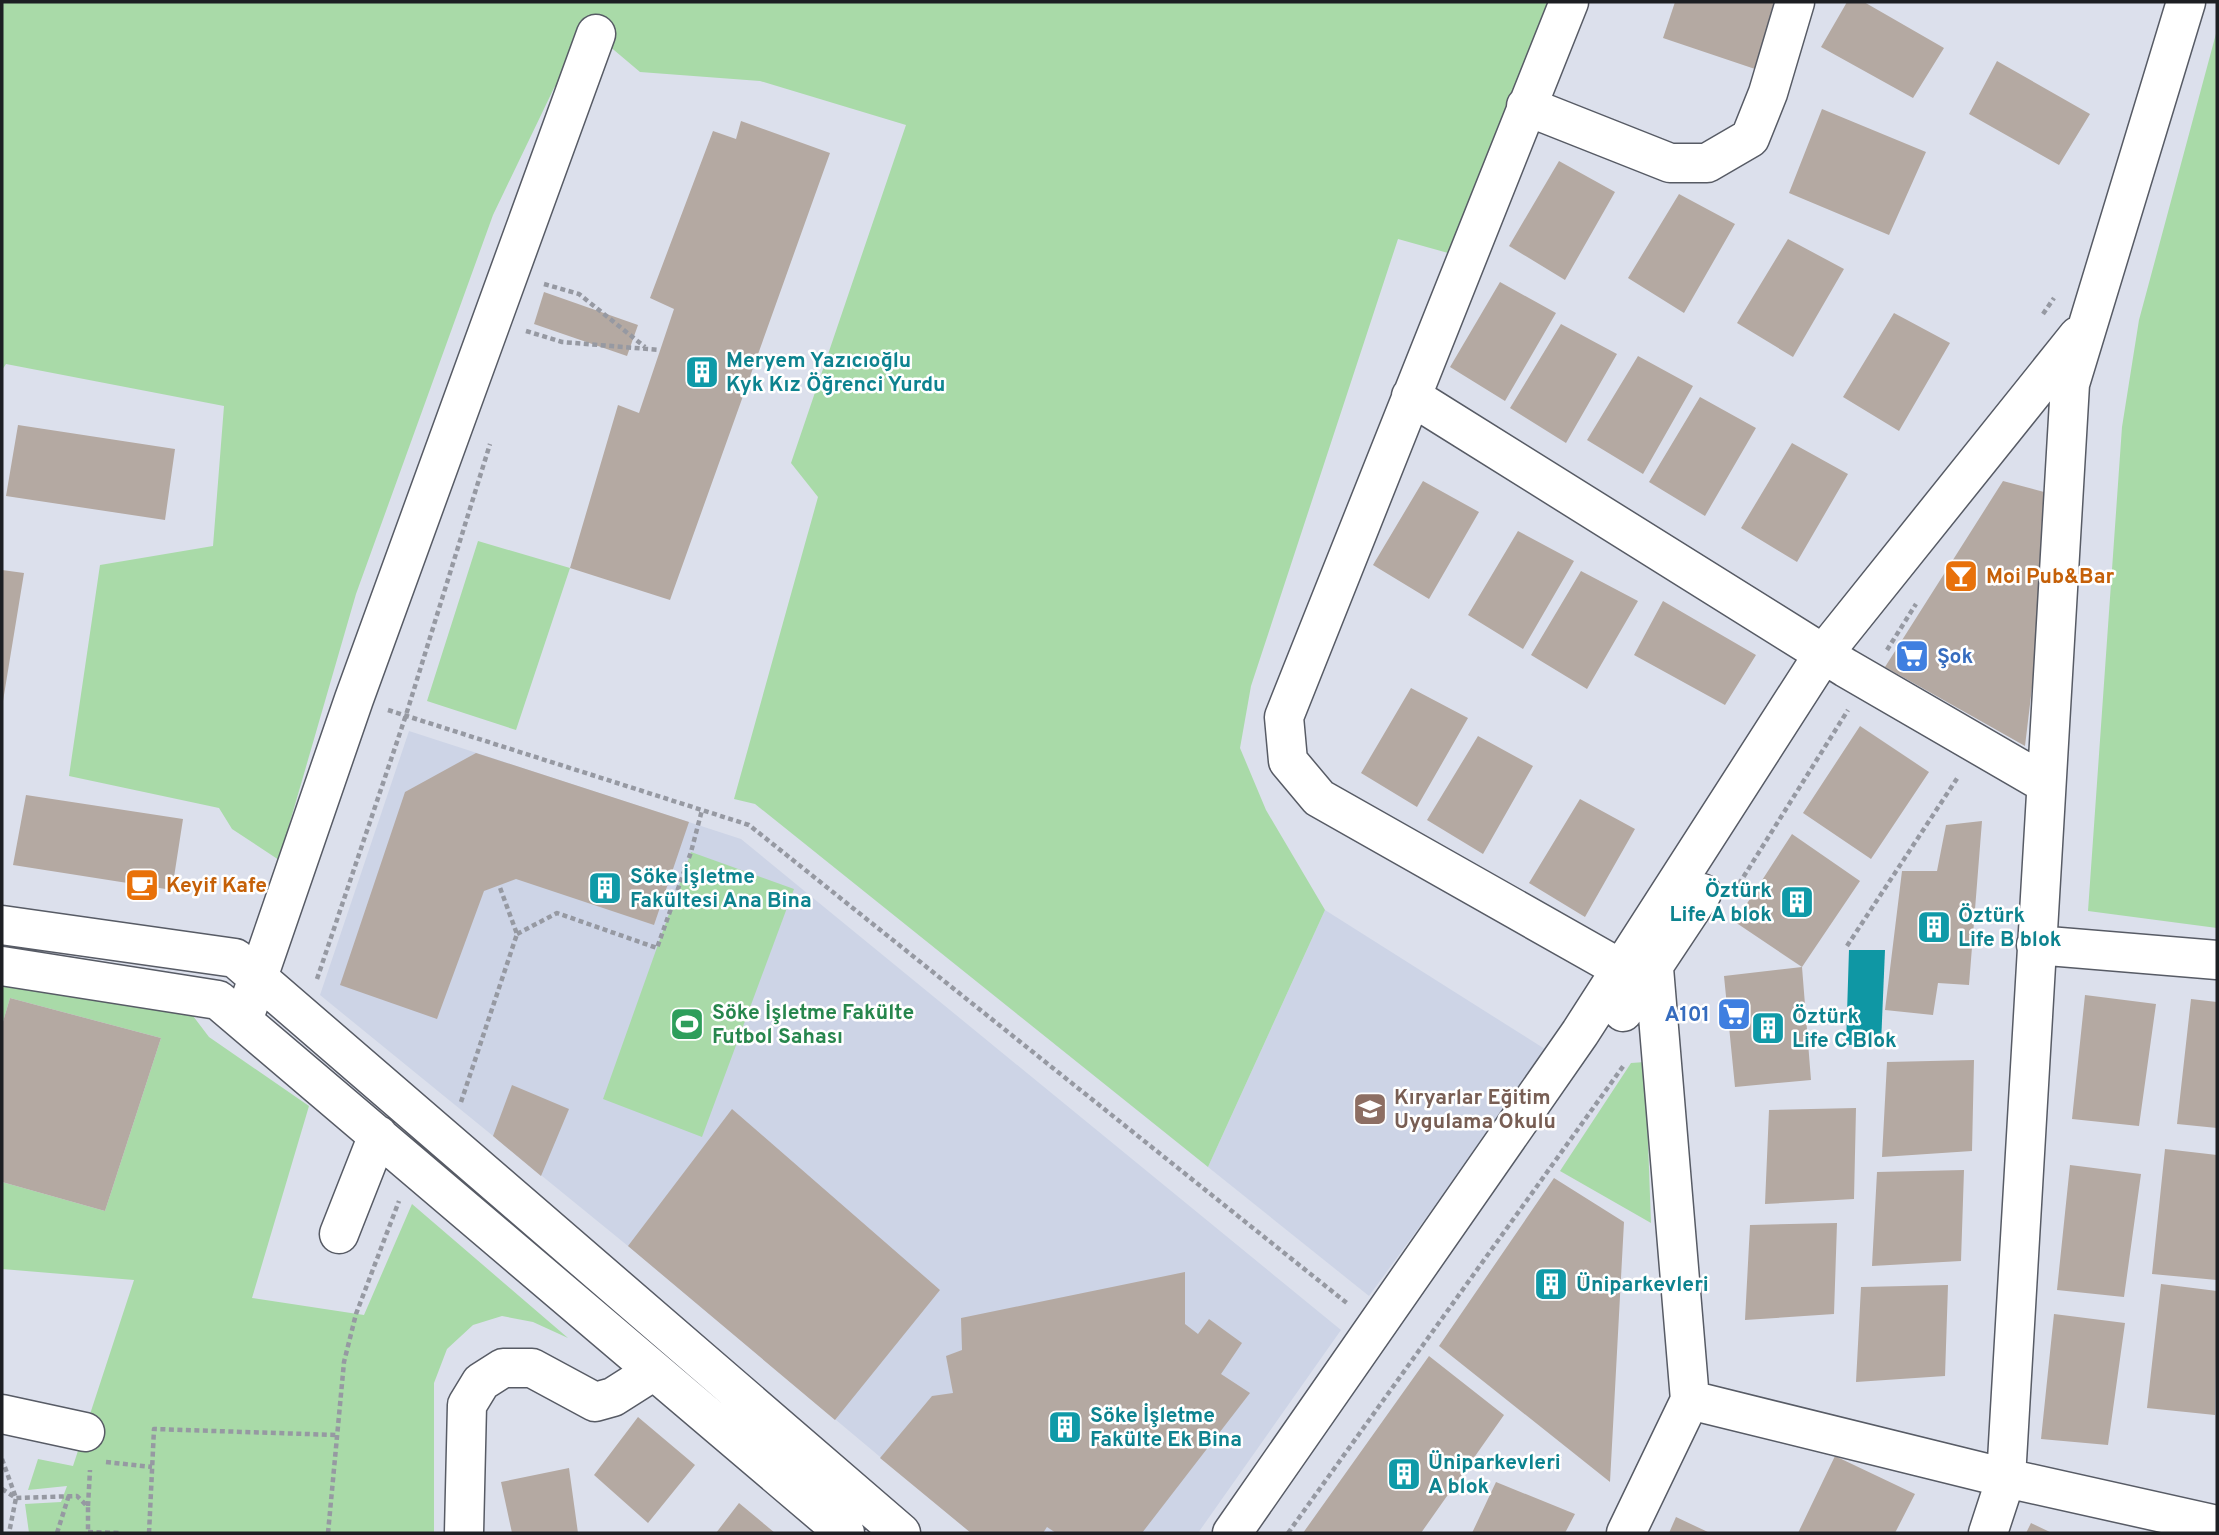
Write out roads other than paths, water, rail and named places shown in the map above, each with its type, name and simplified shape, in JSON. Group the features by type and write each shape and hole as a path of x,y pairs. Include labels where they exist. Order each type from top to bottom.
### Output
{"street":[{"path":"1569,2 1525,106 1284,717 1288,761 1319,798 1637,969 1657,1018 1690,1400 1626,1533"},
{"path":"1525,106 1670,163 1706,163 1750,138 1769,93 1795,2"},
{"path":"1988,1533 2006,1478 2070,384 2085,326 2186,2"},
{"path":"243,1021 256,976 354,699 596,34"},
{"path":"1261,1533 1637,969 2085,326"},
{"path":"1411,396 1846,667 2046,784"},
{"path":"2,925 235,958 901,1533"},
{"path":"2036,945 2217,960"},
{"path":"2,966 218,1000 845,1533"},
{"path":"1232,1533 1374,1325 1637,969"},
{"path":"339,1234 378,1135"},
{"path":"464,1533 467,1405 481,1382 503,1368 532,1367 595,1402 613,1397 654,1371"},
{"path":"1690,1400 2006,1478 2217,1525"},
{"path":"2,1414 88,1446"}],"water":[{"path":"1849,950 1885,950 1881,1044 1846,1045"}],"place":[{"name":"Meryem Yazıcıoğlu Kyk Kız Öğrenci Yurdu","path":"702,372"},
{"name":"Moi Pub&Bar","path":"1961,576"},
{"name":"Şok","path":"1912,656"},
{"name":"Keyif Kafe","path":"142,885"},
{"name":"Söke İşletme Fakültesi Ana Bina","path":"605,888"},
{"name":"Öztürk Life A blok","path":"1797,902"},
{"name":"Öztürk Life B blok","path":"1934,927"},
{"name":"A101","path":"1734,1014"},
{"name":"Söke İşletme Fakülte Futbol Sahası","path":"687,1024"},
{"name":"Öztürk Life C Blok","path":"1768,1028"},
{"name":"Kıryarlar Eğitim Uygulama Okulu","path":"1370,1109"},
{"name":"Üniparkevleri","path":"1551,1284"},
{"name":"Söke İşletme Fakülte Ek Bina","path":"1065,1427"},
{"name":"Üniparkevleri A blok","path":"1404,1474"}]}
